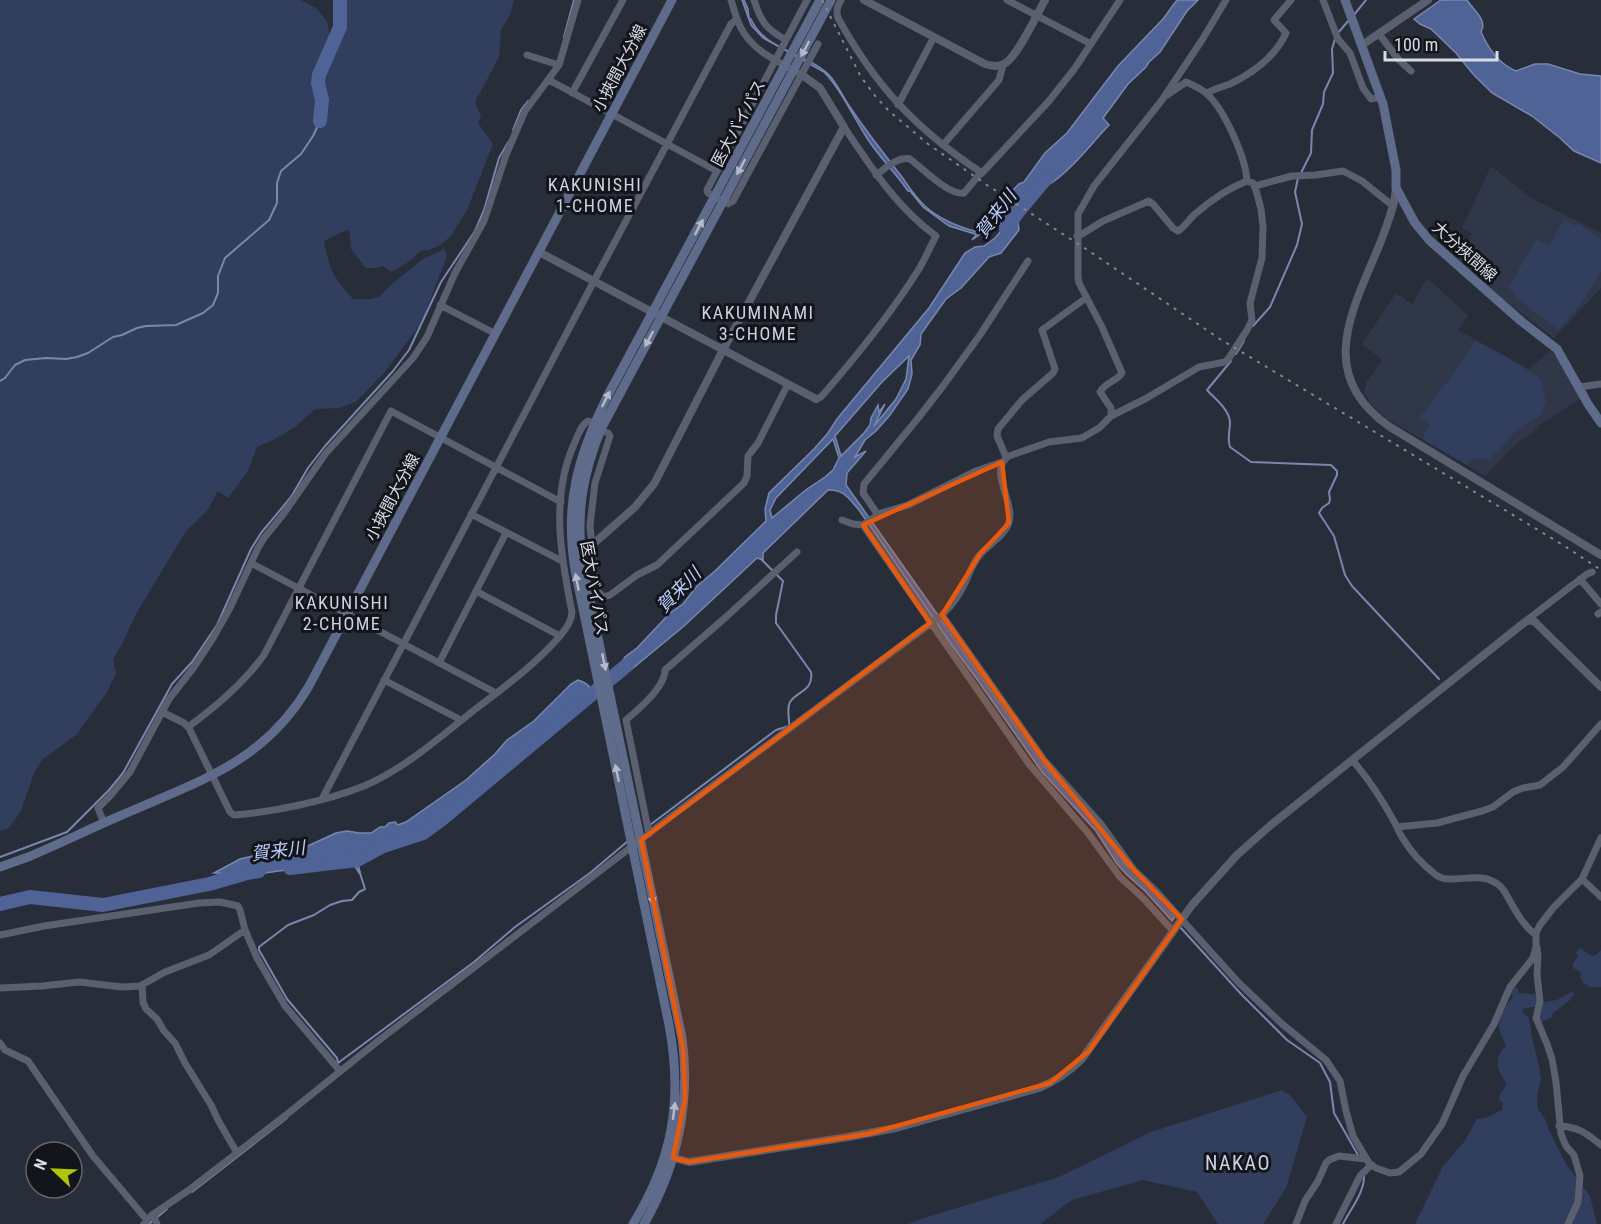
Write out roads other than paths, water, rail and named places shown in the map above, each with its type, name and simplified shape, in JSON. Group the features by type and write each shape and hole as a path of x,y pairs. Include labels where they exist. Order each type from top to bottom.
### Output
{"main road":[{"name":"小挾間大分線","path":"0,867 28,857 212,775 254,751 286,719 309,686 672,0"},
{"name":"医大バイパス","path":"775,95 820,0"},
{"name":"医大バイパス","path":"636,837 579,593 572,550 572,505 576,477 583,453 775,95 831,0"},
{"name":"大分挾間線","path":"1345,0 1381,97 1396,170 1396,188 1415,223 1425,237 1521,321 1554,345 1601,423"},
{"name":"医大バイパス","path":"598,426 597,440 586,469 580,510 580,547 636,837 675,1066 669,1157 661,1190 644,1224"},
{"name":"医大バイパス","path":"633,1224 669,1157"}],"street":[{"path":"104,823 98,808 130,772 174,691 194,667 213,638 264,538 326,453 419,351 454,273 484,221 506,155 525,111 559,65 578,0"},
{"path":"572,93 623,0"},
{"path":"539,252 816,399 821,398 849,366 879,327 921,266 936,236 906,211 876,175 815,83 759,50 749,40 741,28 731,0"},
{"path":"754,0 766,27 786,40"},
{"path":"807,0 707,191 730,204 733,201 818,44"},
{"path":"841,0 837,13 848,35 868,67 898,105 943,145 982,173"},
{"path":"864,0 985,64 1003,65"},
{"path":"1007,0 1091,44"},
{"path":"943,145 999,80 1003,65 1015,54 1045,0"},
{"path":"876,175 906,157 948,189 958,194 964,193 1049,102 1120,0"},
{"path":"1112,416 1111,408 1100,392 1103,386 1122,373 1079,283 1078,214 1094,186 1162,100 1226,0"},
{"path":"1207,93 1241,79 1262,65 1286,34 1274,20 1291,0"},
{"path":"1323,0 1338,39 1352,56 1364,91 1371,99 1381,97"},
{"path":"1362,45 1428,0"},
{"path":"322,799 594,281 731,24 737,19"},
{"path":"1381,32 1399,60 1411,71"},
{"path":"898,105 934,37"},
{"path":"527,55 559,65"},
{"path":"549,80 717,171"},
{"path":"1162,100 1184,82 1207,93 1227,123 1241,154 1247,181"},
{"path":"592,544 635,507 654,484 723,350 844,127"},
{"path":"1255,186 1296,176 1343,171 1362,181 1393,206"},
{"path":"842,520 863,525 878,515 908,505 976,471 1049,442 1082,438 1099,428 1112,416 1199,367 1225,362 1229,358 1252,320 1250,303 1262,253 1262,216 1252,182 1247,181 1209,203 1191,217 1179,231 1173,228 1149,201 1103,221 1077,236"},
{"path":"1396,188 1393,206 1347,330 1345,344 1347,363 1357,393 1363,403 1390,427 1601,555"},
{"path":"878,515 862,490 864,484 937,394 980,335 1028,261"},
{"path":"0,1043 5,1050 28,1061 93,1156 145,1222 237,1153 636,837 942,615 956,600 977,559 1002,535 1009,523 1009,505 1000,471 1004,460 997,436 998,429 1022,400 1053,374 1055,369 1042,330 1086,298"},
{"path":"440,305 496,334"},
{"path":"162,712 188,727 230,812 235,815 322,799 365,785 390,773 496,693 547,649 571,620 572,612 562,561 561,502 572,449 584,424 588,421 610,436 595,483 590,525 594,570 598,588 601,596 604,597 657,565 744,483 747,476 748,456 758,443 788,384"},
{"path":"1579,387 1601,384"},
{"path":"188,727 224,700 251,674 269,646 391,411 561,502"},
{"path":"471,514 562,561"},
{"path":"863,525 1029,764 1088,833 1120,877 1174,929"},
{"path":"439,663 506,533"},
{"path":"636,837 626,720 657,688 665,677 665,670 797,552"},
{"path":"251,563 496,693"},
{"path":"669,1157 689,1162 868,1134 920,1122 1039,1088 1070,1071 1089,1051 1174,929 1203,892 1237,855 1272,824 1525,622 1592,572"},
{"path":"1580,579 1601,604"},
{"path":"476,591 560,636"},
{"path":"942,615 1044,760 1101,824 1134,870 1156,891 1239,983 1331,1066 1340,1081 1353,1136 1371,1165 1390,1173 1396,1173 1425,1150 1442,1124 1463,1076 1494,1024 1509,987 1533,958 1536,938 1545,917 1582,879 1601,838"},
{"path":"1525,622 1530,620 1535,622 1601,687"},
{"path":"384,680 461,720"},
{"path":"1397,827 1437,823 1482,811 1493,807 1513,792 1540,785 1563,767 1601,724"},
{"path":"1352,760 1362,772 1411,851 1439,877 1447,879 1484,878 1501,887 1524,924 1536,938 1540,1001 1536,1018 1552,1059 1561,1134 1566,1146 1574,1155 1580,1176 1578,1202 1568,1224"},
{"path":"1582,879 1601,897"},
{"path":"0,935 44,926 215,902 238,906 244,930 257,958 285,1006 340,1071"},
{"path":"0,988 80,982 122,987 142,985 165,972 209,955 244,930"},
{"path":"142,985 143,1002 146,1009 157,1019 175,1043 237,1153"},
{"path":"1559,1126 1578,1128 1601,1145"},
{"path":"1296,1224 1303,1205 1329,1161 1339,1156 1366,1159"},
{"path":"1335,1224 1360,1176 1371,1165"},
{"path":"153,1215 157,1224"}],"water":[{"path":"742,0 748,9 749,18 766,38 821,68 830,76 862,125 922,203 943,219 978,232 1000,218 1012,191 1024,182 1045,153 1067,133 1118,66 1163,19 1177,0 1198,0 1187,11 1160,52 1128,84 1103,118 1109,125 1061,176 1050,184 1028,192 1023,197 1014,212 1019,230 1001,253 989,257 961,288 946,299 921,334 920,345 911,360 912,374 908,389 890,415 865,440 855,457 866,451 847,473 846,485 1043,764 1101,828 1126,865 1175,916 1172,921 1117,864 1096,831 1042,772 859,510 838,491 828,490 763,553 763,560 757,558 684,626 615,683 612,672 618,669 625,657 637,648 670,613 683,604 697,586 766,521 765,509 769,493 828,433 929,308 965,253 975,247 984,246 1001,231 1000,225 992,226 972,240 975,234 949,226 923,207 875,150 841,94 824,72 763,38 751,25","holes":["909,356 906,379 896,399 874,426 885,404 879,412 878,405 870,425 841,456 835,436 882,382","833,439 839,458 833,470 772,518 770,510 776,498"]},
{"path":"1441,0 1467,0 1483,23 1481,32 1491,50 1499,60 1516,71 1535,64 1548,64 1580,74 1601,76 1601,163 1574,151 1532,116 1492,93 1431,29 1414,19"},
{"path":"578,680 588,686 593,697 540,735 538,734 482,784 409,840 399,844 381,845 356,856 359,873 349,856 293,869 251,875 214,873 240,859 274,851 299,850 336,833 347,831 371,833 389,823 395,822 398,825 406,822 466,780 507,740 534,721 571,684"}],"waterway":[{"path":"320,121 322,100 318,83 319,75 340,27 340,0"},
{"path":"564,37 574,0"},
{"path":"1353,16 1366,0"},
{"path":"1337,34 1349,20"},
{"path":"1301,173 1311,153 1312,130 1323,104 1324,92 1333,73 1332,49 1335,39"},
{"path":"513,130 521,110 528,101"},
{"path":"0,381 15,365 25,360 77,357 88,353 113,337 146,326 176,325 203,313 213,305 218,293 218,276 225,258 269,220 277,203 277,183 281,171 301,154 320,121"},
{"path":"0,857 67,832 123,773 172,684 192,662 217,625 251,549 261,533 291,497 308,468 325,446 409,350 441,282 475,231 484,210 499,158 509,141"},
{"name":"賀来川","path":"1006,229 1048,176"},
{"path":"1253,326 1270,307 1297,245 1302,224 1295,192 1298,178"},
{"path":"1236,354 1244,341"},
{"path":"1231,361 1207,390 1229,417 1230,447 1251,462 1331,465 1337,471 1329,492 1329,503 1319,513 1334,536 1345,575 1352,586 1439,679"},
{"path":"650,825 776,730 789,726 790,702 810,683 811,672 776,623 783,581 761,559"},
{"name":"賀来川","path":"290,868 357,860 383,846 423,833 627,665"},
{"path":"338,1063 474,962 515,927 590,873 628,841"},
{"path":"338,1063 337,1058 287,999 259,947 288,925 314,915 330,905 352,900 365,889 359,870"},
{"name":"賀来川","path":"0,904 30,897 103,905 209,884 259,871"},
{"path":"1180,927 1287,1040 1320,1063 1330,1082 1334,1113 1358,1155"},
{"path":"192,1192 287,1118"},
{"path":"1343,1224 1360,1194 1364,1175"},
{"path":"149,1224 167,1209"}],"railway":[{"path":"822,0 861,77 889,111 928,144 1220,339 1601,570"}],"district":[{"name":"KAKUNISHI 1-CHOME","path":"595,195"},
{"name":"KAKUMINAMI 3-CHOME","path":"758,323"},
{"name":"KAKUNISHI 2-CHOME","path":"342,613"},
{"name":"NAKAO","path":"1238,1163"}]}
